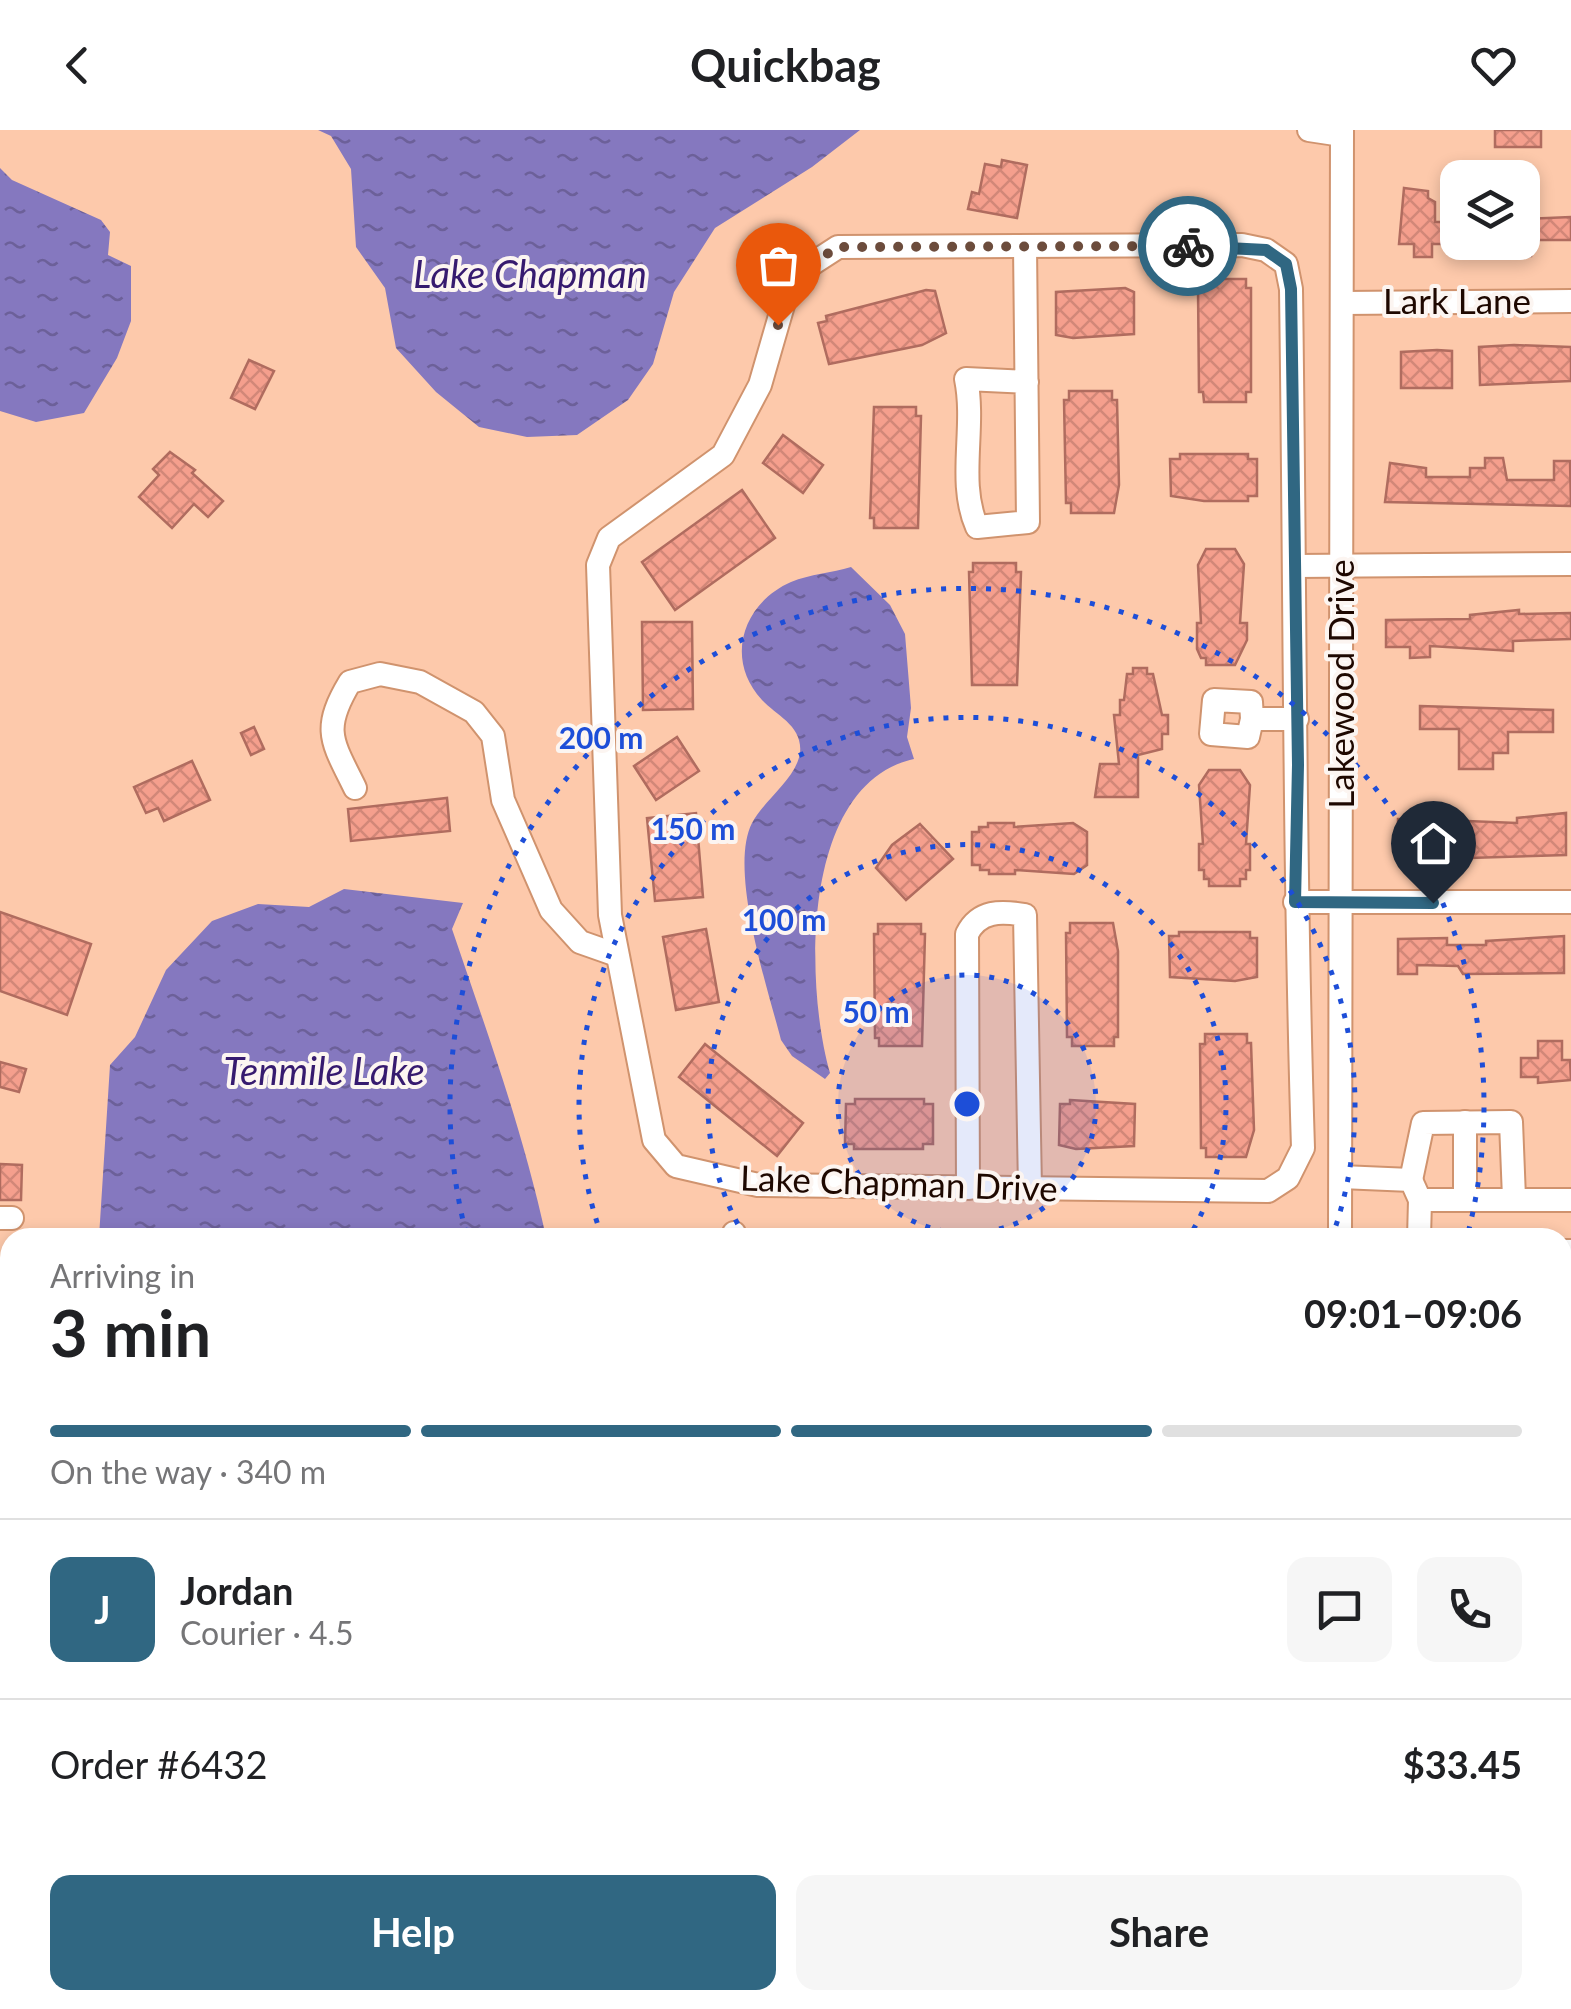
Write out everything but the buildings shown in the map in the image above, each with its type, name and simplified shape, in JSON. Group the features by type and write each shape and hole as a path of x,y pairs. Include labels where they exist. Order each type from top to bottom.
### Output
{"street":[{"path":"1308,130 1342,132"},
{"name":"Lakewood Drive","path":"1340,1228 1342,132"},
{"path":"1024,246 1026,382 1028,522 978,527 967,505 972,409 966,379 1026,382"},
{"name":"Lake Chapman Drive","path":"1242,246 1266,250 1286,264 1291,289 1295,566 1295,902 1302,1148 1288,1178 1268,1191 758,1185 676,1166 654,1140 608,896 598,566 608,538 723,455 760,385 786,295 804,269 838,247 1242,246"},
{"name":"Lark Lane","path":"1342,303 1571,301"},
{"path":"1295,566 1571,564"},
{"path":"356,788 334,746 331,713 350,682 380,674 420,682 474,712 493,736 503,800 551,910 580,942 618,955"},
{"path":"1252,719 1298,719"},
{"path":"1295,902 1571,902"},
{"path":"968,1188 968,934 985,914 1025,914 1030,1189"},
{"path":"1465,1122 1465,1199"},
{"path":"1418,1228 1416,1190 1423,1123 1510,1122 1514,1198"},
{"path":"1341,1177 1465,1199 1571,1200"}],"water":[{"name":"Lake Chapman","path":"318,130 860,130 812,167 715,228 674,292 653,364 628,400 577,435 527,437 479,427 436,392 396,348 385,288 356,247 351,169 331,136"},
{"path":"0,168 12,180 101,220 110,232 108,255 131,266 131,321 117,358 84,413 36,422 0,411"},
{"path":"851,567 890,605 905,634 911,708 907,737 914,759 877,776 849,806 831,846 820,893 816,942 817,991 830,1073 825,1079 792,1056 781,1040 747,899 746,844 752,823 792,772 800,744 788,722 750,684 742,650 751,618 774,591 798,579"},
{"name":"Tenmile Lake","path":"344,889 463,903 452,929 515,1120 544,1228 100,1228 110,1065 135,1037 166,970 212,921 258,904 309,907"}],"way so far":[{"path":"778,325 786,295 804,269 838,247 1188,246"}],"route":[{"path":"1188,246 1266,250 1286,264 1291,289 1298,765 1295,902 1433,903"}]}
